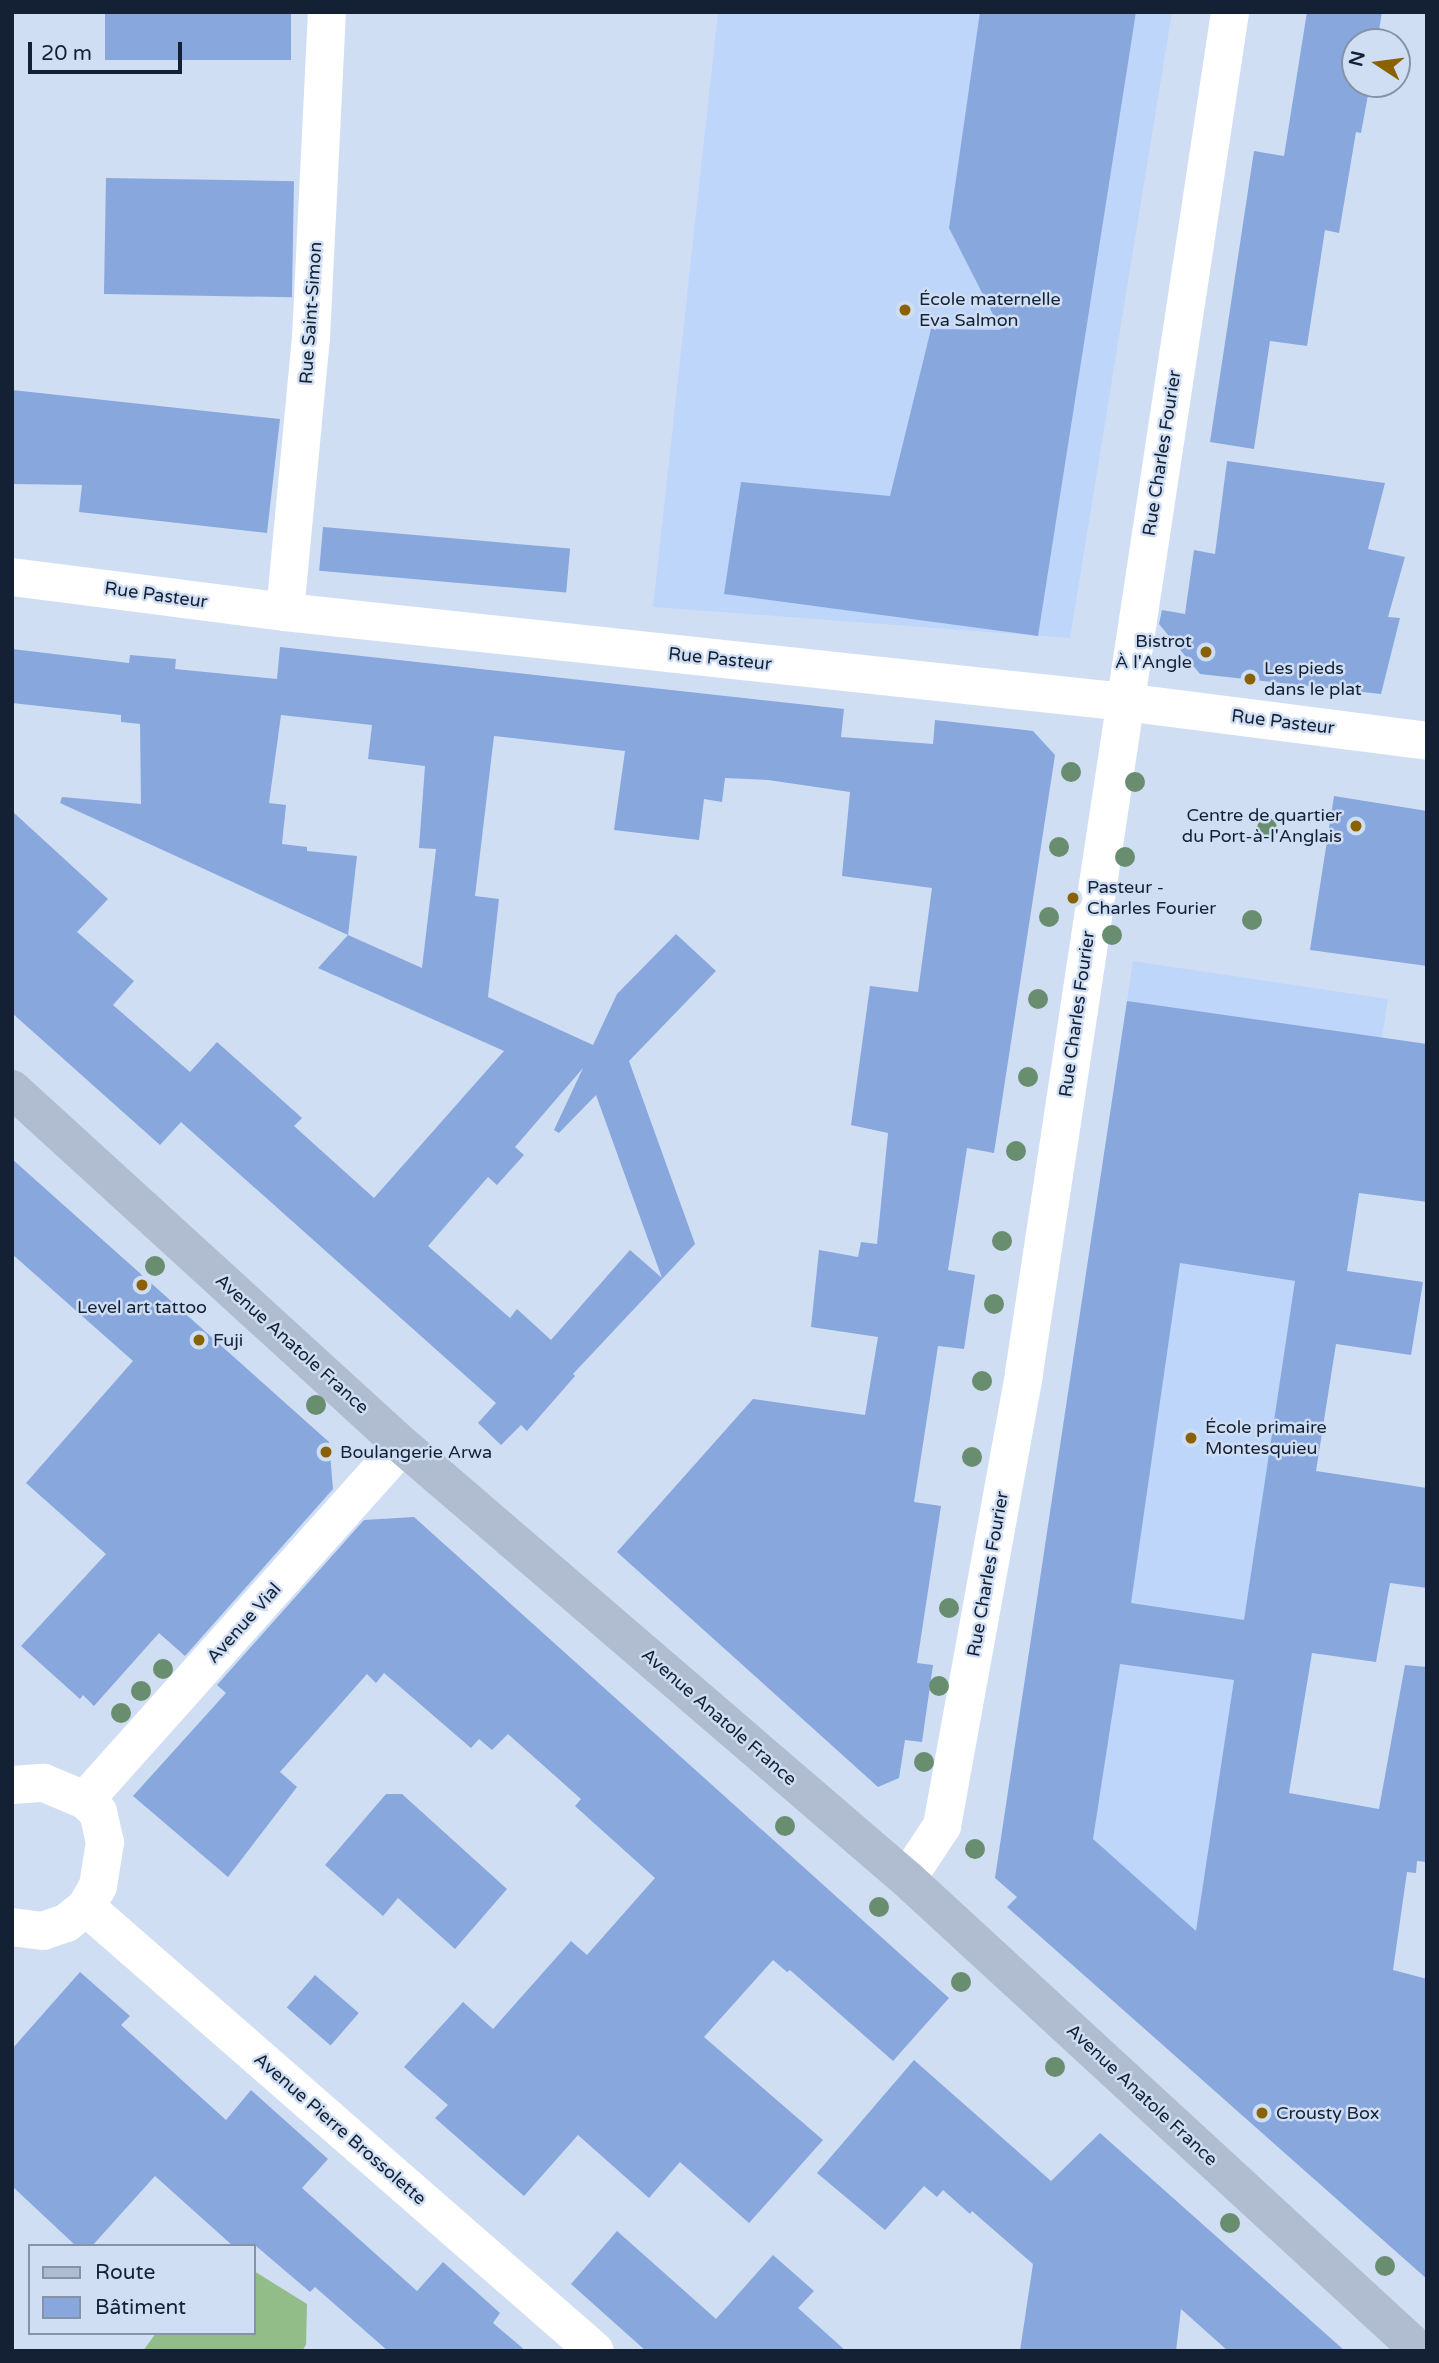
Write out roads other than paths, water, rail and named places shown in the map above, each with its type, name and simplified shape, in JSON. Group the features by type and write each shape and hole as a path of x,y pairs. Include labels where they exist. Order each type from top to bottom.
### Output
{"main road":[{"name":"Avenue Anatole France","path":"12,1089 402,1445 907,1879 1421,2343"}],"street":[{"name":"Rue Saint-Simon","path":"285,612 311,338 327,12"},
{"name":"Rue Charles Fourier","path":"907,1879 942,1826 1024,1373 1230,12"},
{"name":"Rue Pasteur","path":"12,577 285,612 1124,702 1427,741"},
{"name":"Avenue Vial","path":"85,1800 402,1445"},
{"path":"12,1785 44,1783 85,1800 98,1812 105,1842 98,1886 86,1907 66,1923 43,1931 12,1927"},
{"name":"Avenue Pierre Brossolette","path":"86,1907 595,2351"}],"place":[{"name":"École maternelle Eva Salmon","path":"905,310"},
{"name":"Bistrot À l'Angle","path":"1206,652"},
{"name":"Les pieds dans le plat","path":"1250,679"},
{"name":"Centre de quartier du Port-à-l'Anglais","path":"1356,826"},
{"name":"Pasteur - Charles Fourier","path":"1073,898"},
{"name":"Level art tattoo","path":"142,1285"},
{"name":"Fuji","path":"199,1340"},
{"name":"École primaire Montesquieu","path":"1191,1438"},
{"name":"Boulangerie Arwa","path":"326,1452"},
{"name":"Crousty Box","path":"1262,2113"}]}
